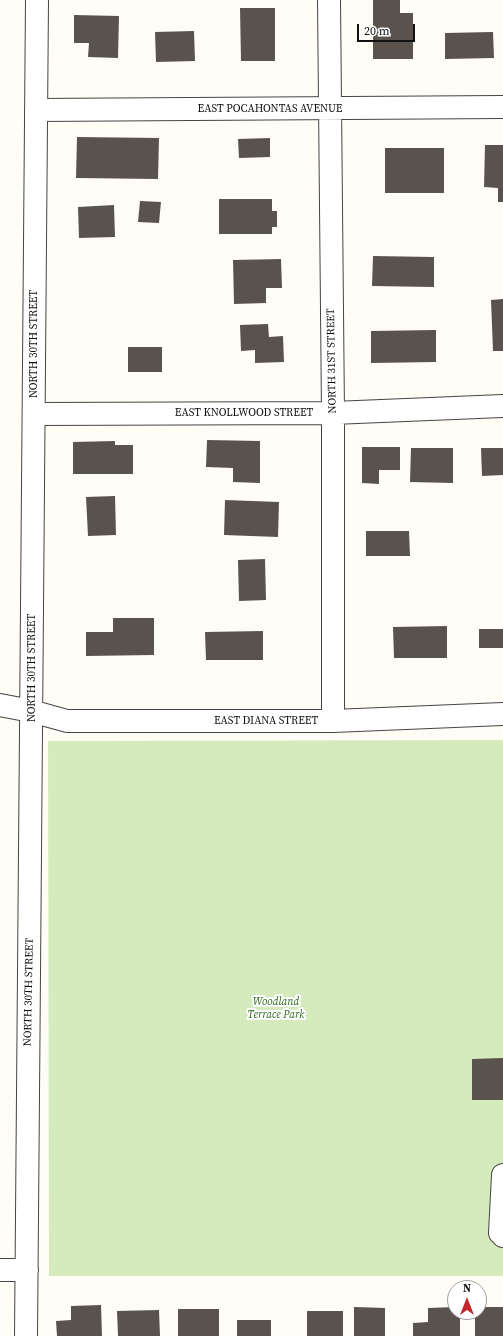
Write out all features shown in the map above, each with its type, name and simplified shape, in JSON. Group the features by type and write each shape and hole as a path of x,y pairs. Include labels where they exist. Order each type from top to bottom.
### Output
{"street":[{"name":"NORTH 30TH STREET","path":"26,1336 37,0"},
{"name":"NORTH 31ST STREET","path":"329,0 333,412 333,722"},
{"name":"EAST POCAHONTAS AVENUE","path":"36,110 503,107"},
{"name":"EAST KNOLLWOOD STREET","path":"34,414 333,412 503,406"},
{"name":"EAST DIANA STREET","path":"0,705 31,710 67,720 333,722 503,714"},
{"path":"503,1175 500,1233 503,1236"},
{"path":"0,1270 26,1270"}],"green space":[{"name":"Woodland Terrace Park","path":"503,740 503,1276 49,1276 48,741"}],"building":[{"path":"373,0 400,0 400,13 413,13 413,59 373,59"},
{"path":"240,8 275,8 275,61 241,61"},
{"path":"74,15 119,16 118,58 88,57 89,43 74,43"},
{"path":"194,31 195,61 156,62 155,32"},
{"path":"493,32 494,58 445,59 445,33"},
{"path":"77,137 159,138 158,179 76,178"},
{"path":"270,138 270,157 239,158 238,139"},
{"path":"485,145 503,145 503,202 498,202 498,188 484,187"},
{"path":"385,148 444,148 444,193 385,193"},
{"path":"219,199 272,199 272,211 277,211 277,227 272,227 272,234 219,234"},
{"path":"140,201 161,202 159,223 138,222"},
{"path":"114,205 115,237 79,238 78,207"},
{"path":"373,256 434,257 434,287 372,286"},
{"path":"281,259 282,288 266,288 266,303 234,304 233,260"},
{"path":"503,299 503,351 493,351 491,300"},
{"path":"268,324 269,337 283,336 284,362 255,363 255,350 241,351 240,325"},
{"path":"436,330 436,362 371,363 371,331"},
{"path":"128,347 162,347 162,372 128,372"},
{"path":"207,440 260,441 260,483 233,482 233,468 206,467"},
{"path":"115,441 115,445 133,445 133,474 73,474 73,442"},
{"path":"362,447 400,447 400,470 379,470 379,484 362,483"},
{"path":"411,448 453,448 453,483 410,482"},
{"path":"481,448 503,448 503,475 482,476"},
{"path":"115,496 116,535 88,536 86,497"},
{"path":"225,500 279,502 278,537 224,535"},
{"path":"366,531 409,531 410,556 366,556"},
{"path":"265,559 266,600 239,601 238,560"},
{"path":"113,618 154,618 154,655 86,656 86,632 113,632"},
{"path":"447,626 447,658 394,658 393,627"},
{"path":"479,629 503,629 503,648 479,648"},
{"path":"263,631 263,660 206,660 205,632"},
{"path":"503,1058 503,1100 472,1100 472,1059"},
{"path":"101,1305 102,1336 57,1336 56,1321 71,1320 71,1306"},
{"path":"354,1307 385,1308 385,1336 354,1336"},
{"path":"447,1307 447,1320 460,1320 460,1336 413,1336 413,1323 428,1322 428,1308"},
{"path":"487,1307 503,1307 503,1336 475,1336 475,1320 487,1320"},
{"path":"178,1309 219,1309 219,1336 178,1336"},
{"path":"159,1310 160,1336 118,1336 117,1311"},
{"path":"307,1311 343,1311 343,1336 307,1336"},
{"path":"237,1320 271,1320 271,1336 237,1336"}]}
